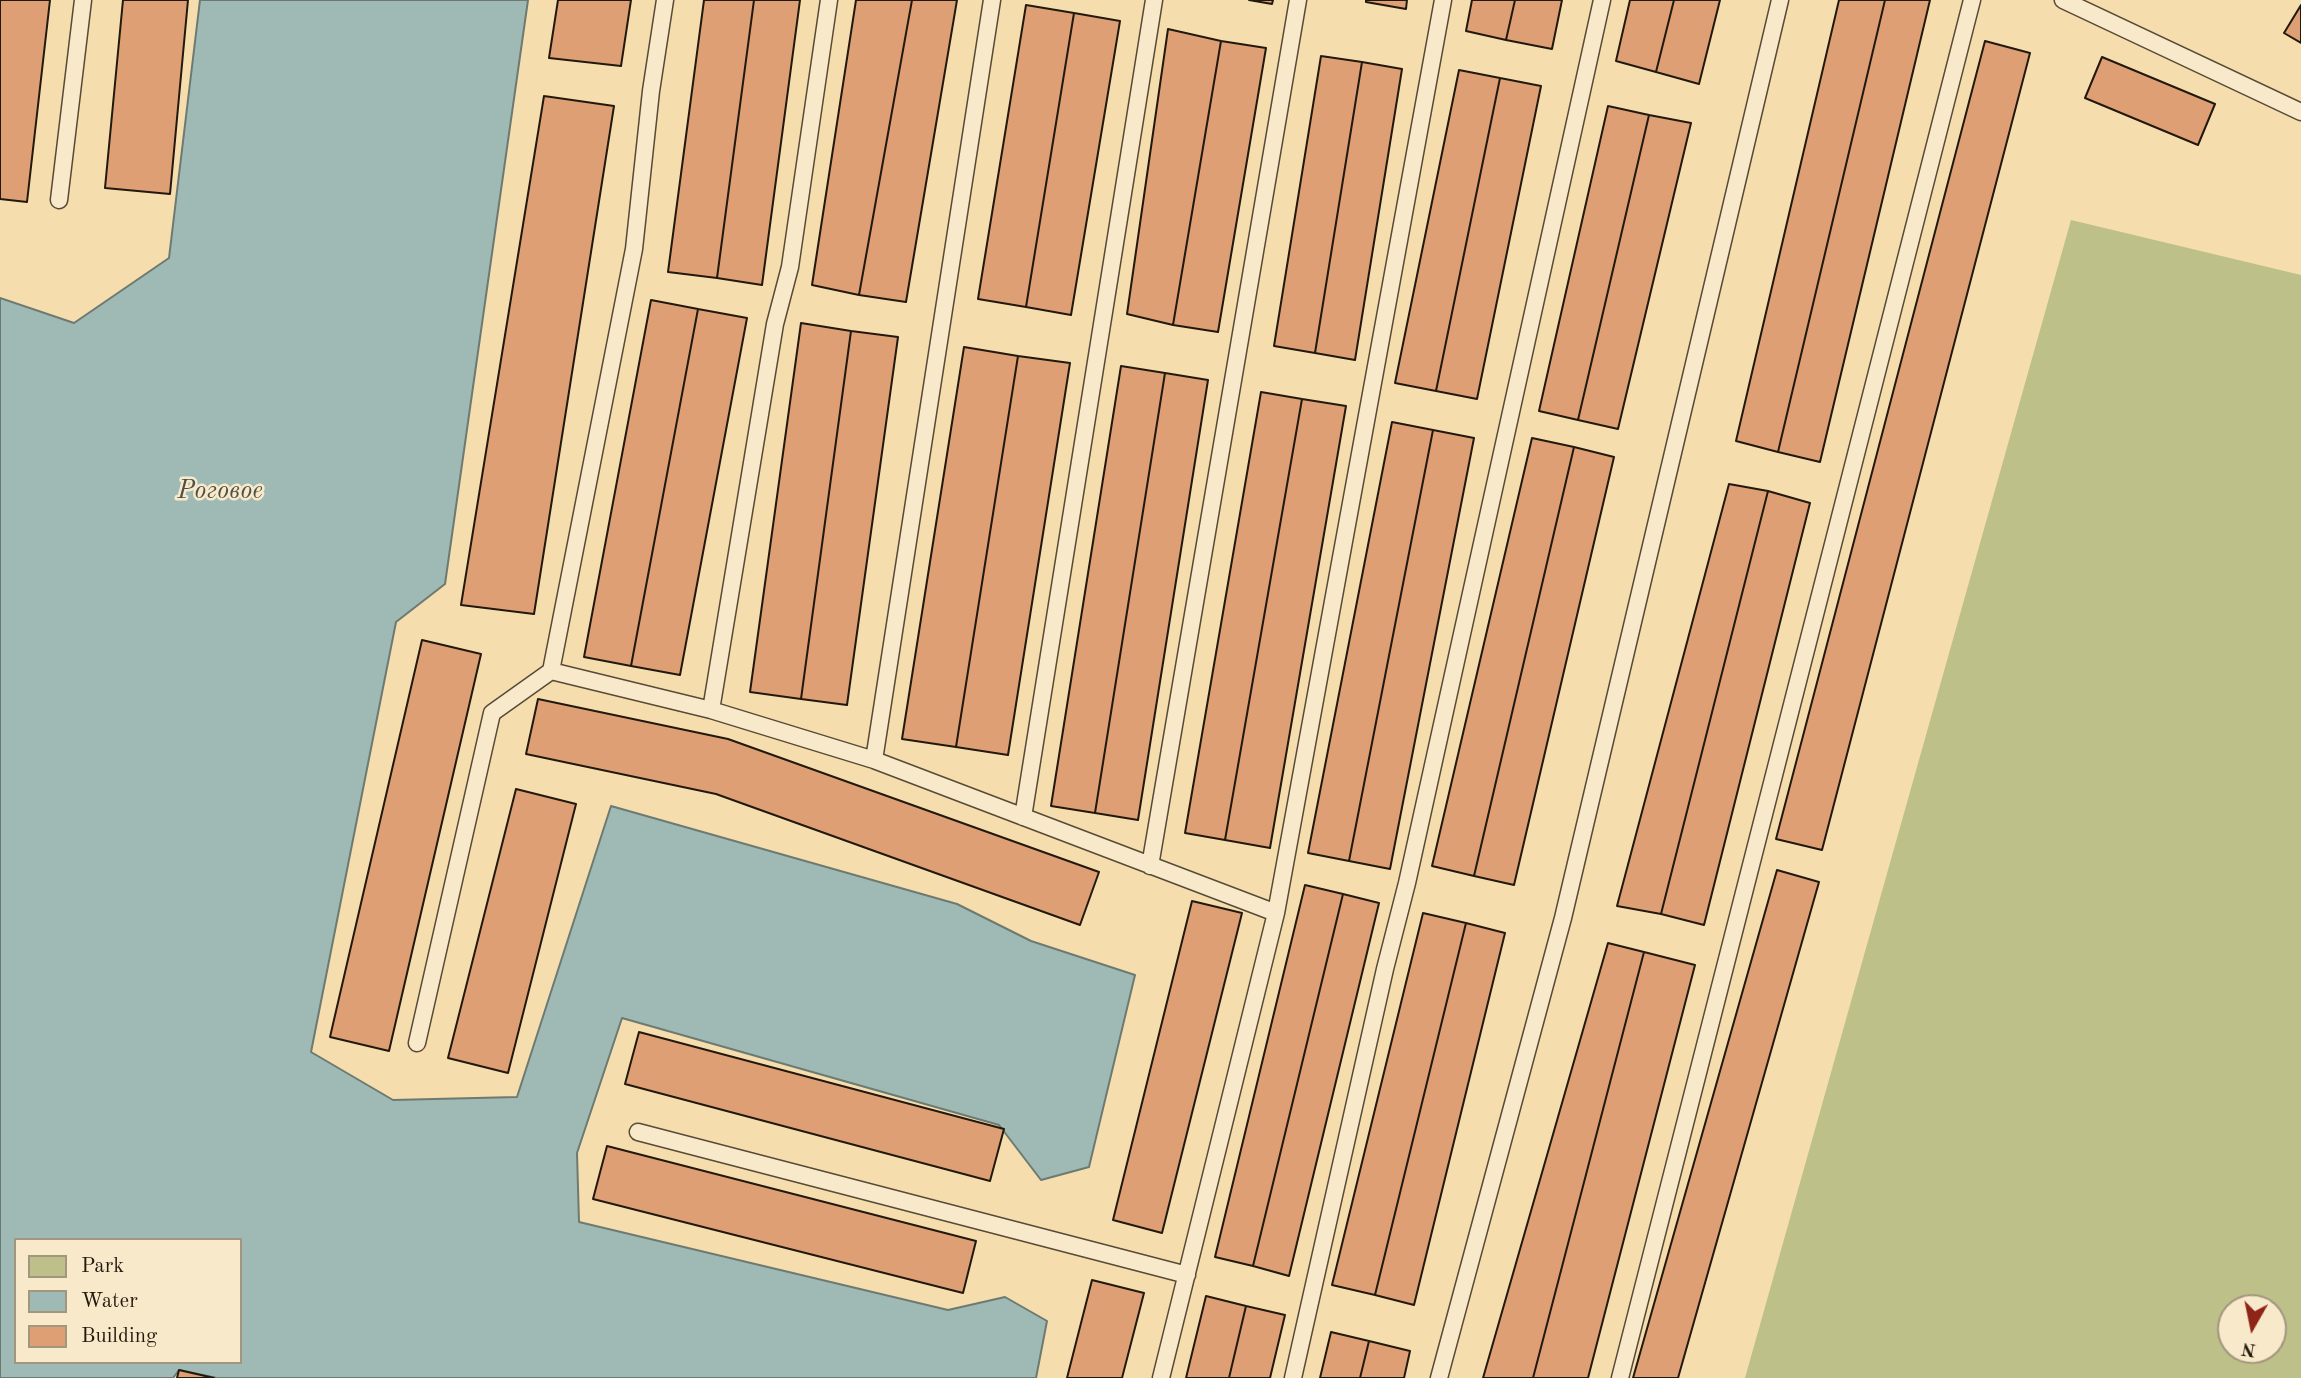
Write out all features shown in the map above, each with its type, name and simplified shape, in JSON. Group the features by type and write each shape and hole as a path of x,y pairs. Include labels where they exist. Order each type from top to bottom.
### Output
{"lane":[{"path":"59,200 83,0"},
{"path":"417,1043 492,713 551,671 634,249 651,91 665,0"},
{"path":"711,710 775,324 790,267 830,0"},
{"path":"874,760 992,0"},
{"path":"1023,817 1154,0"},
{"path":"1150,866 1298,0"},
{"path":"1161,1378 1276,913 1443,0"},
{"path":"1293,1378 1385,969 1407,883 1602,0"},
{"path":"1439,1378 1563,918 1780,0"},
{"path":"1620,1378 1972,0"},
{"path":"2063,0 2301,111"},
{"path":"551,671 711,710 874,760 1276,913"},
{"path":"638,1132 1187,1275"}],"green space":[{"path":"2071,220 2301,275 2301,1378 1745,1378"}],"water":[{"name":"Роговое","path":"200,0 528,0 445,584 396,622 311,1052 393,1100 517,1097 611,806 957,904 1031,941 1135,975 1089,1167 1041,1180 999,1125 622,1018 577,1153 579,1222 948,1310 1005,1297 1047,1321 1036,1378 217,1378 179,1370 173,1378 0,1378 0,298 74,323 169,258"}],"building":[{"path":"0,0 50,0 27,202 0,199"},
{"path":"123,0 188,0 170,194 105,188"},
{"path":"558,0 631,0 621,66 549,58"},
{"path":"704,0 754,0 717,278 668,272"},
{"path":"754,0 800,0 762,285 717,278"},
{"path":"856,0 912,0 859,295 812,285"},
{"path":"912,0 957,0 906,302 859,295"},
{"path":"1249,0 1273,0 1272,4"},
{"path":"1407,0 1406,9 1366,2"},
{"path":"1472,0 1515,0 1506,40 1466,31"},
{"path":"1515,0 1562,0 1552,49 1506,40"},
{"path":"1630,0 1674,0 1656,72 1616,61"},
{"path":"1674,0 1720,0 1699,84 1656,72"},
{"path":"1839,0 1885,0 1778,452 1736,441"},
{"path":"1885,0 1930,0 1820,462 1778,452"},
{"path":"1026,5 1074,13 1026,307 978,299"},
{"path":"2301,5 2301,43 2284,33"},
{"path":"1074,13 1120,21 1071,315 1026,307"},
{"path":"1168,29 1221,41 1173,325 1127,314"},
{"path":"1221,41 1266,48 1218,332 1173,325"},
{"path":"1985,41 2030,53 1822,850 1776,839"},
{"path":"1321,56 1362,62 1315,353 1274,346"},
{"path":"2102,57 2215,104 2198,145 2085,98"},
{"path":"1362,62 1402,69 1355,360 1315,353"},
{"path":"1459,70 1500,78 1436,391 1395,383"},
{"path":"1500,78 1541,86 1477,399 1436,391"},
{"path":"544,96 614,106 534,614 461,605"},
{"path":"1608,106 1649,115 1578,420 1539,411"},
{"path":"1649,115 1691,123 1618,429 1578,420"},
{"path":"651,300 698,309 631,666 584,657"},
{"path":"698,309 747,318 680,675 631,666"},
{"path":"801,323 851,331 801,699 750,692"},
{"path":"851,331 898,337 847,705 801,699"},
{"path":"964,347 1018,356 956,747 902,739"},
{"path":"1018,356 1070,363 1008,755 956,747"},
{"path":"1121,366 1165,373 1095,813 1051,806"},
{"path":"1165,373 1208,380 1138,820 1095,813"},
{"path":"1261,392 1302,399 1225,840 1185,833"},
{"path":"1302,399 1346,406 1270,848 1225,840"},
{"path":"1392,422 1433,430 1349,861 1308,853"},
{"path":"1433,430 1474,438 1390,869 1349,861"},
{"path":"1532,438 1574,447 1474,876 1432,866"},
{"path":"1574,447 1614,457 1514,885 1474,876"},
{"path":"1729,484 1768,491 1661,914 1617,906"},
{"path":"1768,491 1810,503 1704,925 1661,914"},
{"path":"422,640 481,654 389,1051 330,1037"},
{"path":"538,699 728,739 1099,872 1080,925 716,794 526,754"},
{"path":"516,789 576,804 508,1073 448,1058"},
{"path":"1777,870 1819,882 1678,1378 1633,1378"},
{"path":"1305,885 1343,894 1253,1266 1215,1257"},
{"path":"1343,894 1379,903 1289,1276 1253,1266"},
{"path":"1192,901 1242,913 1162,1233 1113,1220"},
{"path":"1423,913 1466,923 1375,1295 1332,1285"},
{"path":"1466,923 1505,933 1414,1305 1375,1295"},
{"path":"1608,943 1644,952 1533,1378 1483,1378"},
{"path":"1644,952 1695,965 1588,1378 1533,1378"},
{"path":"639,1032 1004,1129 990,1181 625,1084"},
{"path":"607,1146 976,1241 963,1293 593,1199"},
{"path":"1092,1280 1144,1293 1122,1378 1067,1378"},
{"path":"1206,1296 1246,1306 1229,1378 1186,1378"},
{"path":"1246,1306 1285,1315 1270,1378 1229,1378"},
{"path":"1331,1332 1369,1341 1360,1378 1320,1378"},
{"path":"1369,1341 1410,1351 1404,1378 1360,1378"},
{"path":"179,1370 214,1378 177,1378"}]}
